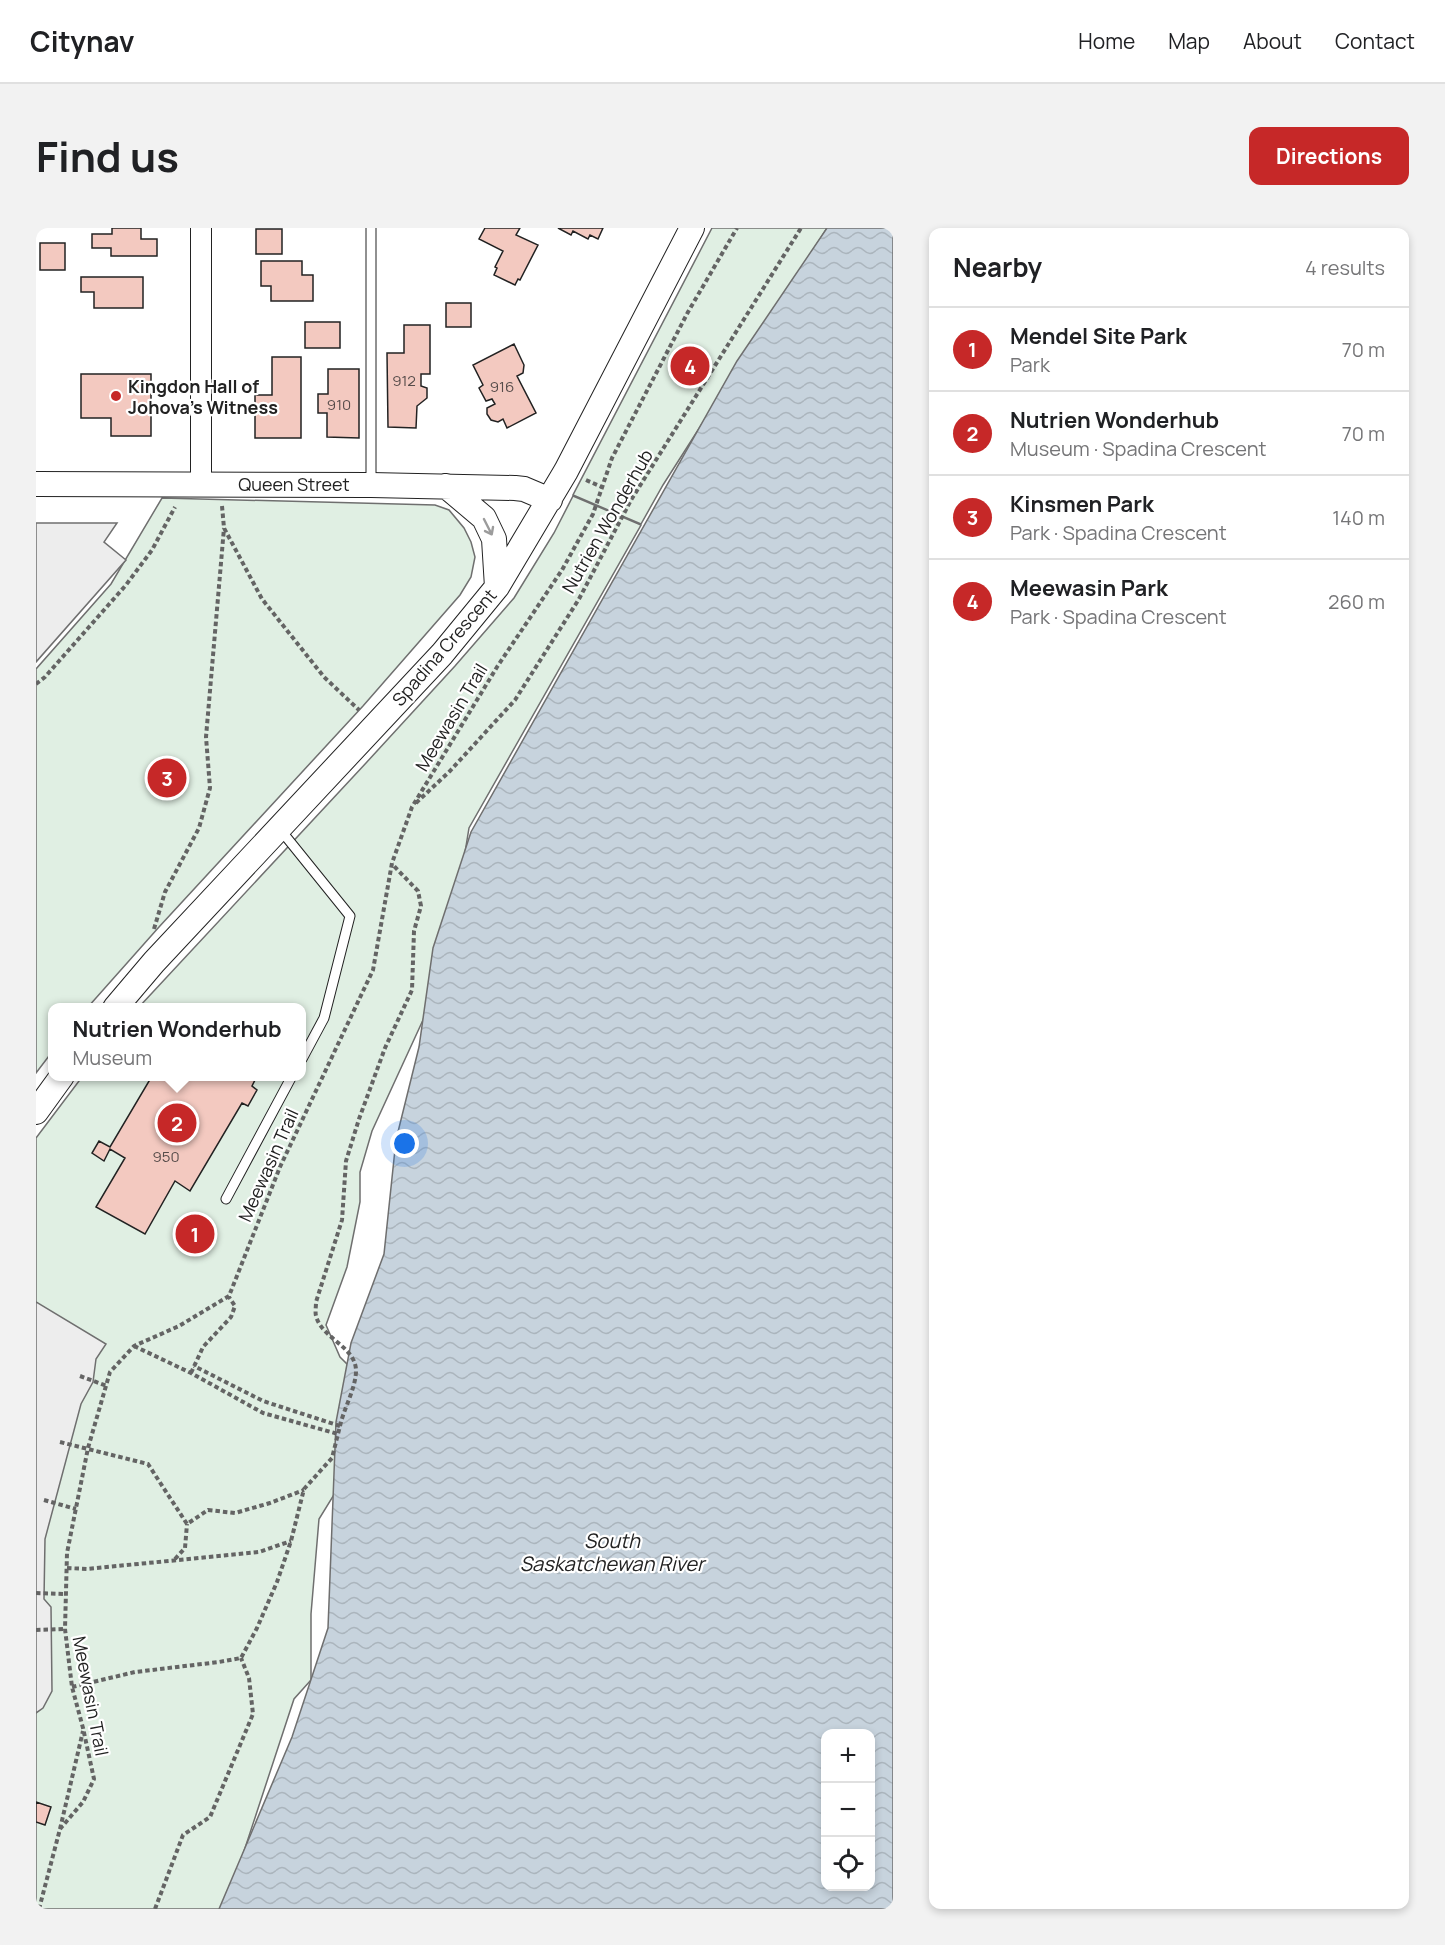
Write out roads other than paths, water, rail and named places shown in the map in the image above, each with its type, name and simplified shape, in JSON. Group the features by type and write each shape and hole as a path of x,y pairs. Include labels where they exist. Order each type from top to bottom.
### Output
{"street":[{"path":"201,228 212,484"},
{"name":"Spadina Crescent","path":"119,1003 154,962 442,654 497,587 550,500 692,228"},
{"name":"Queen Street","path":"36,484 446,486 524,489 550,500"},
{"path":"446,486 484,518 494,539 497,587"},
{"path":"36,1112 59,1081"}],"lane":[{"path":"371,228 371,485"},
{"path":"279,828 350,916 324,1018 306,1052"},
{"path":"226,1199 290,1081"}],"water":[{"name":"South Saskatchewan River","path":"827,228 893,228 893,1909 219,1909 292,1737 328,1628 336,1422 351,1343 384,1254 396,1140 419,1047 433,948 471,832 737,361"}],"place":[{"name":"Meewasin Park","path":"690,366"},
{"name":"Kingdon Hall of Johova's Witness","path":"116,396"},
{"name":"Kinsmen Park","path":"167,778"},
{"name":"Nutrien Wonderhub","path":"177,1123"},
{"name":"Mendel Site Park","path":"195,1234"}]}
